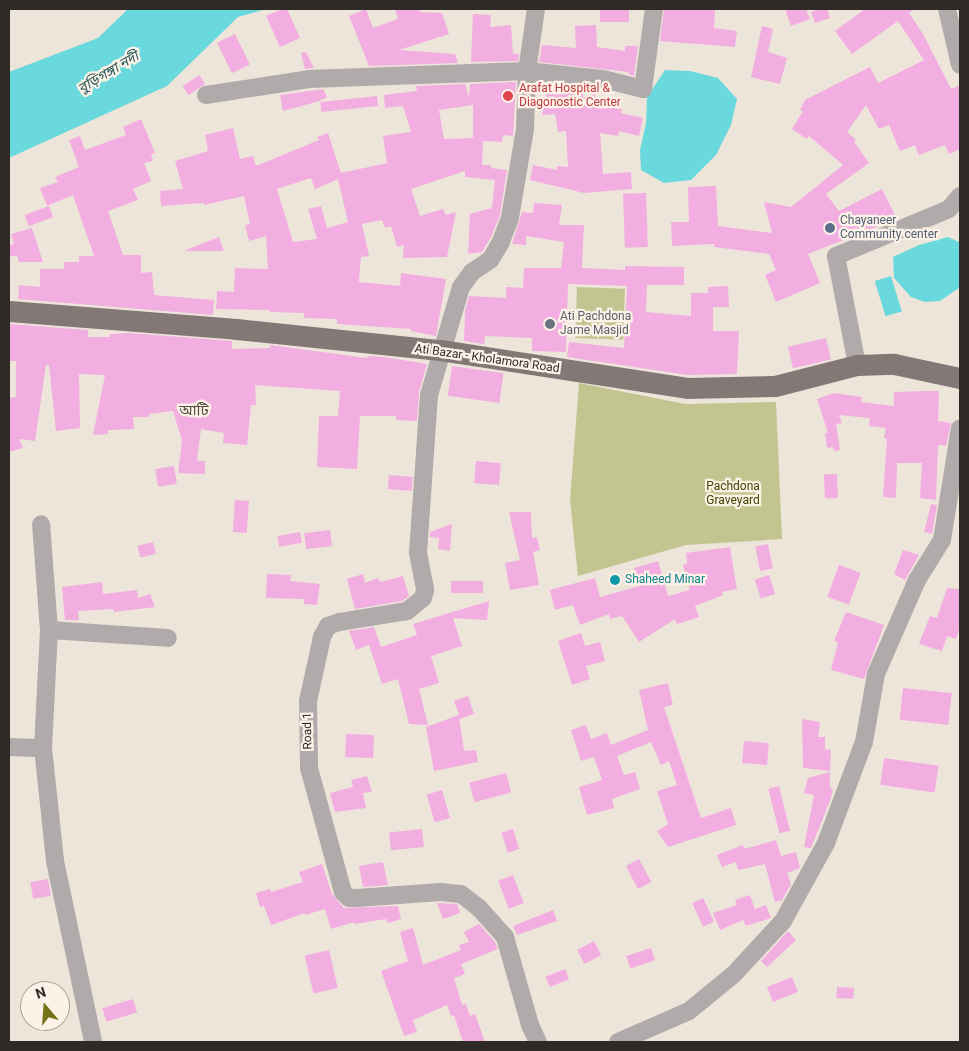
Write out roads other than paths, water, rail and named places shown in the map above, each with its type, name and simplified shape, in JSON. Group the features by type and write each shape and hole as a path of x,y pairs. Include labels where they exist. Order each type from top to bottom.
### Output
{"main road":[{"name":"Ati Bazar - Kholamora Road","path":"9,311 236,329 440,350 687,388 774,386 857,365 894,364 960,378"}],"street":[{"path":"440,350 461,286 472,272 490,260 501,242 510,218 525,129 527,71 536,9"},
{"path":"206,94 309,79 527,71 603,79 643,90 654,9"},
{"path":"947,9 960,65"},
{"path":"857,365 836,256 949,209 960,196"},
{"name":"Road 1","path":"440,350 429,395 418,553 425,590 423,598 407,611 339,622 328,626 322,637 308,701 309,768 343,892 348,898 441,892 460,894 479,908 505,937 530,1025 538,1042"},
{"path":"618,1042 689,1011 734,974 782,921 821,852 864,742 876,674 917,580 942,540 960,428"},
{"path":"40,524 49,630 43,748 55,861 93,1042"},
{"path":"49,630 168,638"},
{"path":"9,747 43,748"}],"water":[{"name":"বুড়িগঙ্গা নদী","path":"128,9 267,9 238,17 167,86 9,158 9,72 98,38"},
{"path":"665,70 690,71 718,78 737,99 731,125 716,155 691,180 664,183 641,170 640,150 646,123 647,97"},
{"path":"948,237 959,242 959,288 940,301 925,302 911,297 894,278 893,257 919,245"},
{"path":"891,276 902,311 886,316 875,281"}],"place":[{"name":"Arafat Hospital & Diagonostic Center","path":"508,96"},
{"name":"Chayaneer Community center","path":"830,228"},
{"name":"Ati Pachdona Jame Masjid","path":"550,324"},
{"name":"Shaheed Minar","path":"615,580"}],"district":[{"name":"আটি","path":"194,411"}],"park label":[{"name":"Pachdona Graveyard","path":"733,494"}]}
